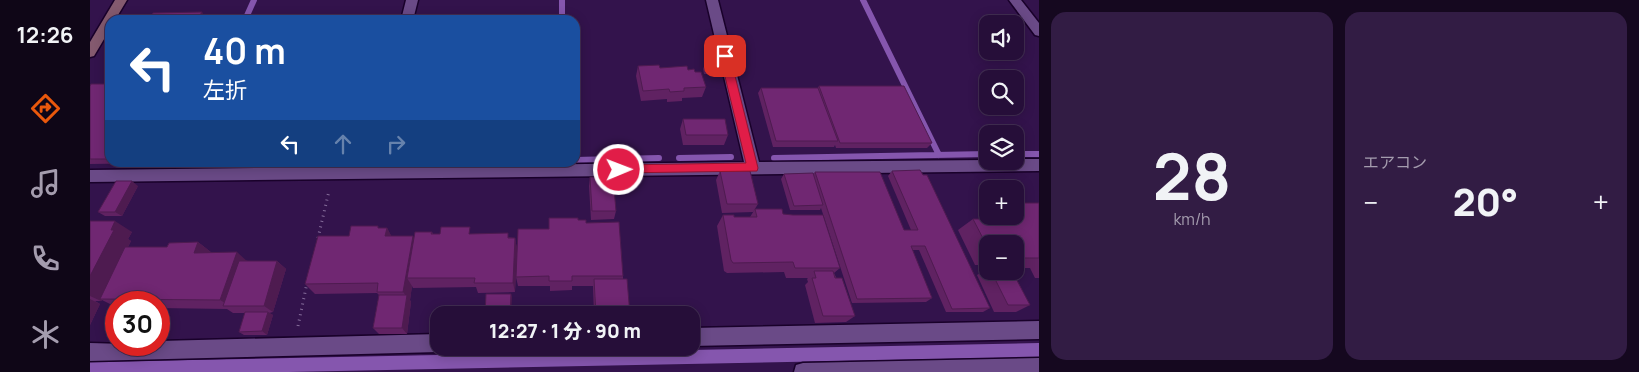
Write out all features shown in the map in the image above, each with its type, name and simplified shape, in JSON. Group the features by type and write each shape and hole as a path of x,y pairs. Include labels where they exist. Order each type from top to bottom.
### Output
{"main road":[{"path":"112,15 121,0"},
{"path":"90,53 105,27"}],"street":[{"path":"408,15 412,0"},
{"path":"712,0 753,168"},
{"path":"1015,0 1039,32"},
{"path":"90,176 333,173 371,167 753,168 1039,165"},
{"path":"700,337 1039,330"},
{"path":"90,352 430,343"},
{"path":"803,372 1039,367"}],"path":[{"path":"318,240 333,173"},
{"path":"293,346 308,279"}],"shaded area":[{"path":"1039,343 1039,357 289,372 90,372 90,362 430,355 700,356 700,350"}],"building":[{"path":"202,12 200,15 152,15 153,13"},
{"path":"705,64 713,64 714,69 706,69"},
{"path":"659,65 660,68 687,66 688,70 694,69 695,72 701,72 706,87 684,88 684,91 670,92 669,89 643,91 638,66"},
{"path":"91,84 105,84 105,159 90,159"},
{"path":"819,86 904,86 932,143 840,143"},
{"path":"761,88 818,88 838,141 776,141"},
{"path":"683,119 725,119 728,135 686,135"},
{"path":"920,170 923,175 927,175 990,308 952,309 925,246 911,246 932,298 857,299 815,172 880,172 904,230 918,230 892,171"},
{"path":"720,171 750,171 758,204 727,204"},
{"path":"813,173 823,205 794,206 784,174"},
{"path":"590,177 613,177 616,211 592,211"},
{"path":"116,181 132,181 115,212 98,212"},
{"path":"1024,203 1039,203 1039,258 1024,258 1024,235 981,235 973,219 979,219 979,225 1024,225"},
{"path":"755,209 782,209 783,214 793,215 823,215 840,268 795,268 793,262 733,263 723,215 757,217"},
{"path":"549,218 578,218 578,220 586,220 586,223 619,222 623,276 572,276 572,281 549,281 549,276 516,277 518,229 549,229"},
{"path":"90,221 115,221 111,230 114,230 90,276"},
{"path":"351,226 387,228 385,236 413,236 403,292 377,292 378,283 305,284 318,236 349,236"},
{"path":"441,227 470,227 469,234 508,233 508,238 515,238 513,283 474,283 475,278 407,278 415,232 440,234"},
{"path":"198,242 194,253 237,252 220,300 170,300 170,291 105,291 105,299 100,299 125,247 167,247 169,243"},
{"path":"239,261 277,261 264,306 223,306"},
{"path":"814,271 833,271 835,278 842,278 855,316 823,316 812,278 816,278"},
{"path":"594,279 627,279 629,306 596,306"},
{"path":"996,280 1017,280 1030,305 1008,305"},
{"path":"486,294 511,294 510,306 485,306"},
{"path":"379,295 407,295 402,328 373,328"},
{"path":"245,312 268,312 262,331 239,332"}],"waterway":[{"path":"247,15 254,0"},
{"path":"562,0 562,15"},
{"path":"863,0 939,155"},
{"path":"939,155 979,154"},
{"path":"1024,154 1039,154"},
{"path":"774,158 939,155"},
{"path":"679,158 731,157"},
{"path":"580,160 659,158"}],"route":[{"path":"619,170 753,168 725,56"}]}
